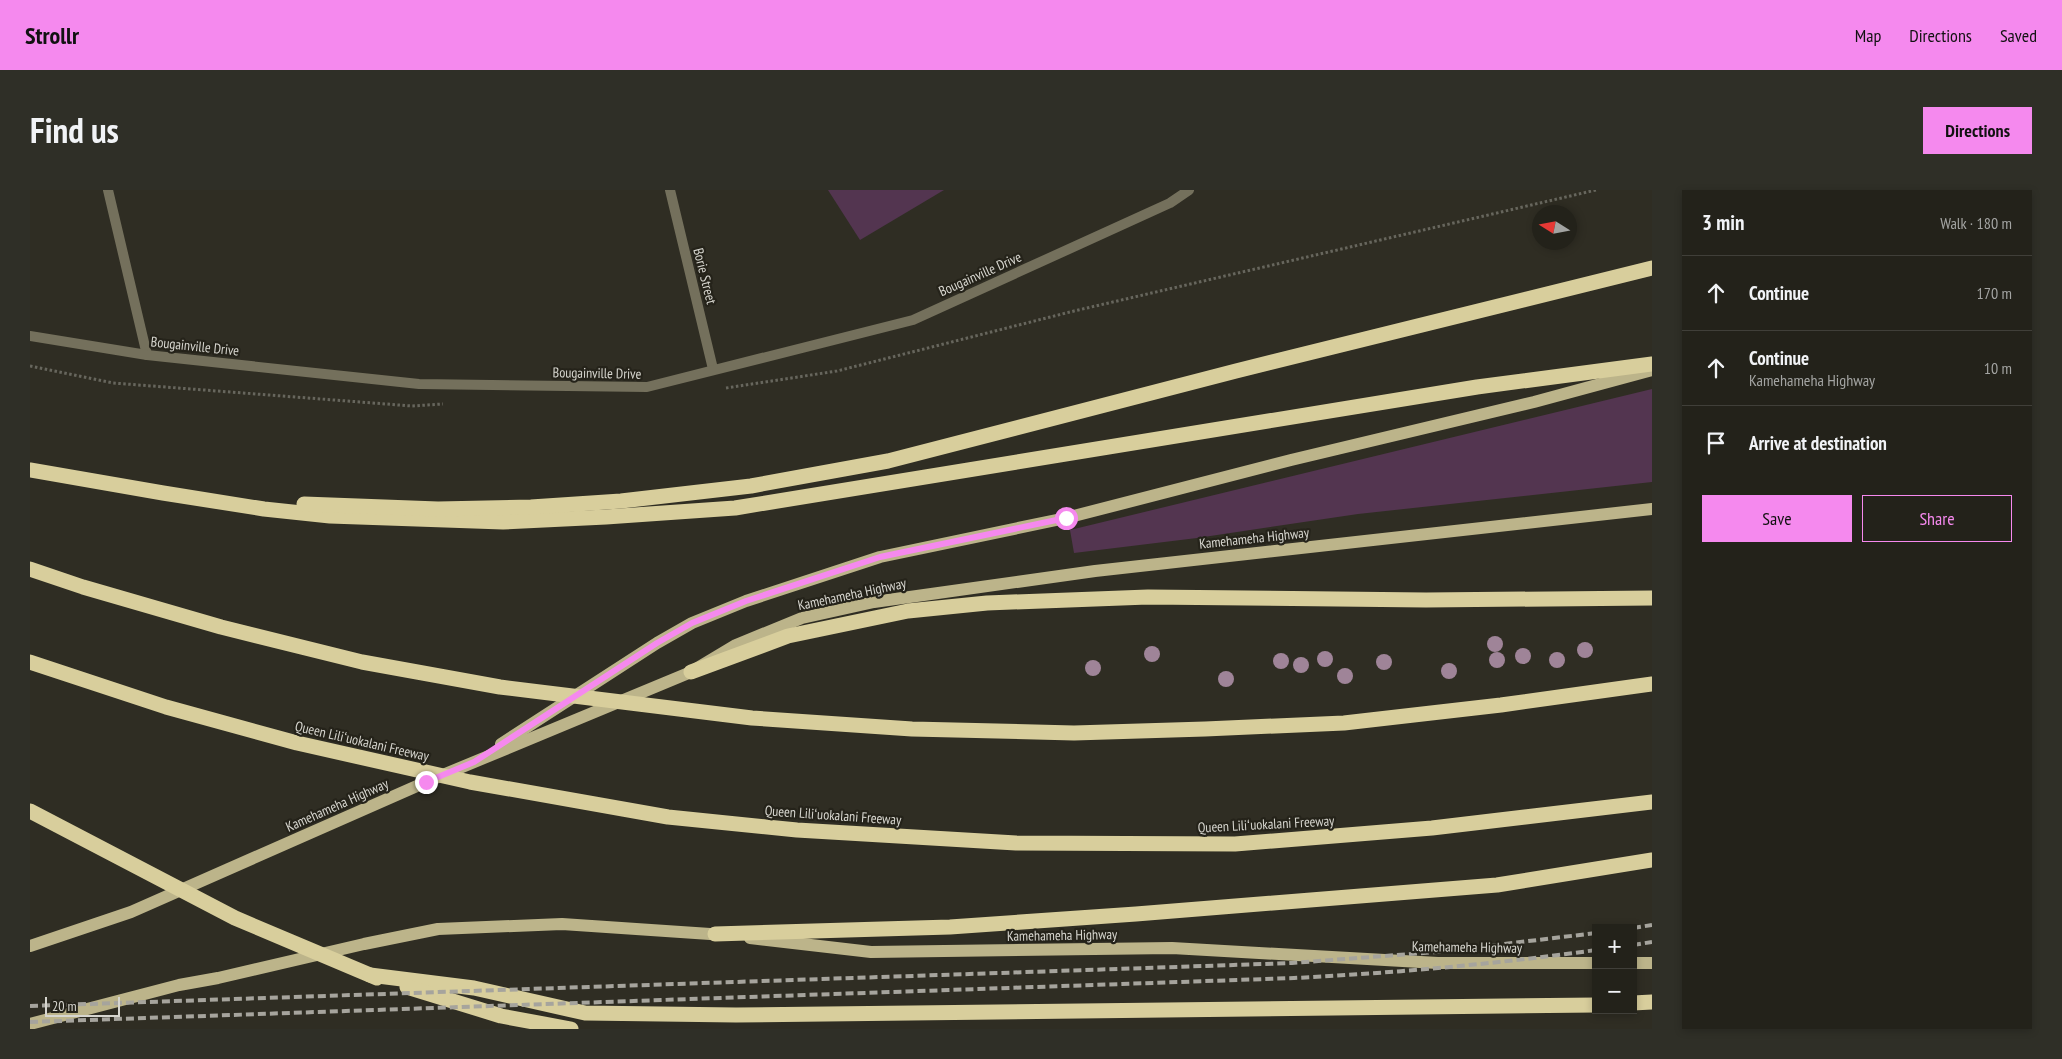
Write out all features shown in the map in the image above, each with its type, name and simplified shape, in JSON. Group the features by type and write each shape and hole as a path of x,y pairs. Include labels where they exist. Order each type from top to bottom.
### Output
{"highway":[{"path":"163,493 323,505 438,509 621,501 751,486 888,461 1236,371 1652,268"},
{"path":"30,470 264,509 330,516 503,522 735,508 1458,390 1652,364"},
{"path":"30,569 83,587 221,627 362,662 500,687 752,718 912,729 1074,733 1344,723 1501,705 1652,684"},
{"path":"690,672 788,636 908,611 987,603 1148,597 1426,600 1652,598"},
{"name":"Queen Liliʻuokalani Freeway","path":"30,662 166,707 297,743 470,782 668,816 797,830 1016,843 1235,844 1432,828 1652,802"},
{"path":"30,810 235,918 370,975 501,1016 571,1029"},
{"path":"715,934 950,927 1185,910 1497,885 1652,860"},
{"path":"370,975 474,988 585,1013 745,1015 1592,1005"},
{"path":"1637,1003 1652,1002"}],"main road":[{"path":"474,762 657,643 692,623 746,601 880,557 1066,518 1291,460 1534,402 1652,370"},
{"name":"Kamehameha Highway","path":"30,946 131,912 474,762 690,672 736,645 802,618 874,602 1095,571 1652,508"},
{"name":"Kamehameha Highway","path":"30,1024 179,985 438,929 562,924 715,934 870,952 1172,948 1438,963 1592,963"},
{"path":"1637,963 1652,963"}],"street":[{"path":"108,190 147,355"},
{"name":"Borie Street","path":"670,190 713,369"},
{"name":"Bougainville Drive","path":"30,336 147,355 418,384 648,387 713,369 913,320 1170,202 1189,190"}],"shaded area":[{"path":"828,190 944,190 860,240"},
{"path":"1652,389 1652,482 1358,514 1197,538 1074,553 1070,530"}],"railway":[{"path":"1637,927 1652,925"},
{"path":"30,1006 1292,963 1437,952 1592,933"},
{"path":"1637,944 1652,942"},
{"path":"30,1022 1294,978 1445,967 1592,951"}],"route":[{"path":"426,782 474,762 657,643 692,623 746,601 880,557 1066,518"}]}
